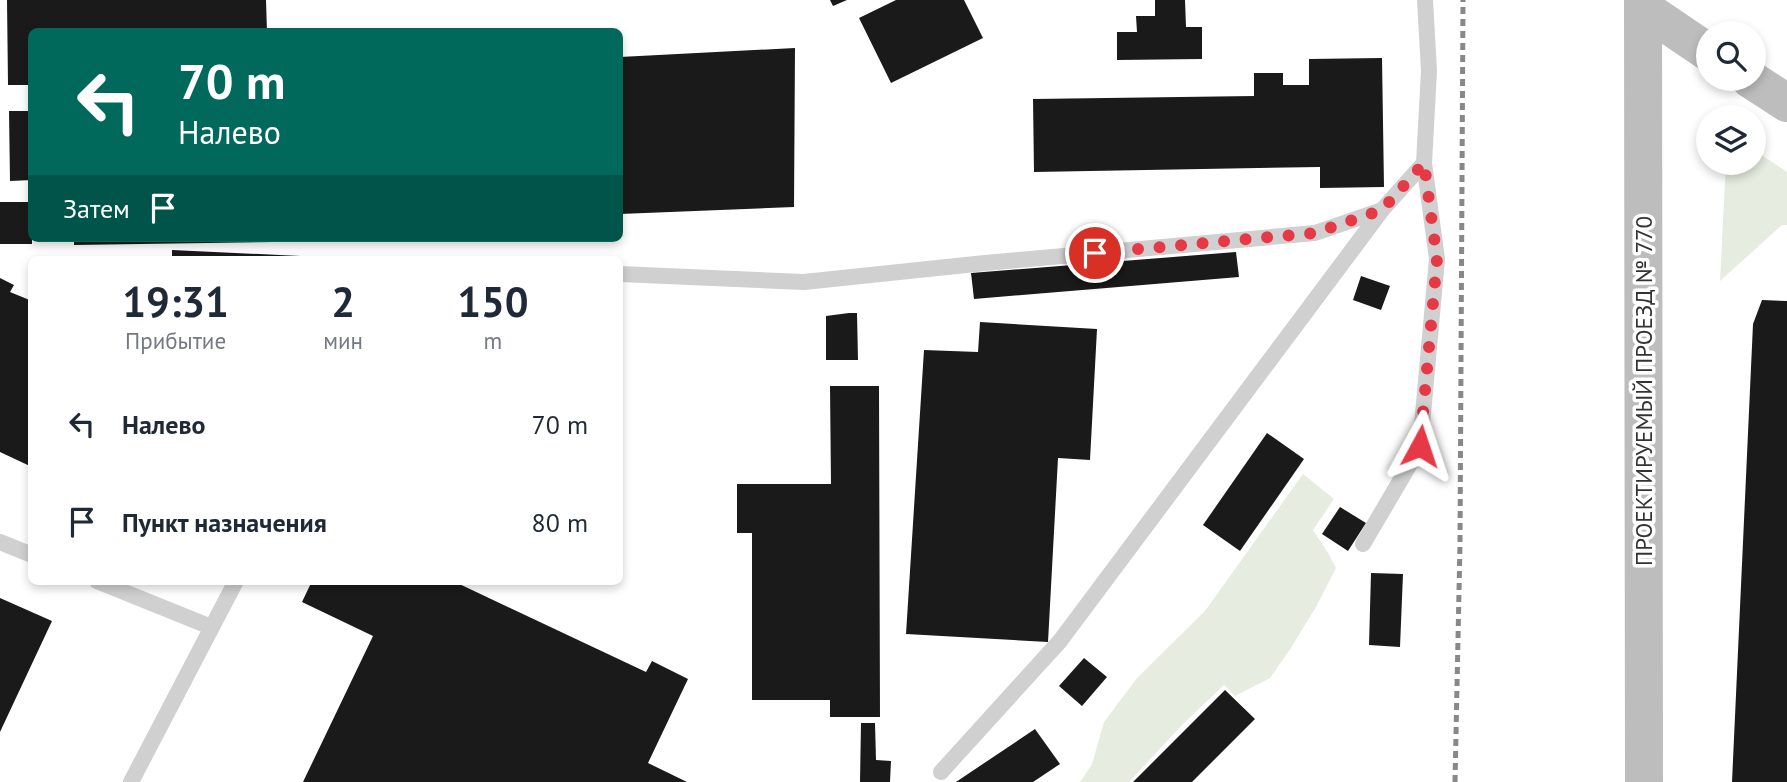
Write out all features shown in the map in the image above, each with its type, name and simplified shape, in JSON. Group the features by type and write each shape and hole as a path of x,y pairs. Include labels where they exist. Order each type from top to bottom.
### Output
{"street":[{"path":"1643,4 1696,43"},
{"name":"ПРОЕКТИРУЕМЫЙ ПРОЕЗД № 770","path":"1643,4 1644,782"},
{"path":"1766,90 1787,103"}],"lane":[{"path":"1363,544 1420,446 1437,259 1424,163 1429,71 1425,0"},
{"path":"941,772 1060,641 1382,210 1424,163"},
{"path":"623,274 804,282 1315,233 1382,210"},
{"path":"0,542 28,553"},
{"path":"107,585 211,627"},
{"path":"131,782 234,585"}],"shaded area":[{"path":"1766,158 1787,172 1787,225 1782,225 1720,281 1725,175 1766,175"},
{"path":"1303,474 1334,499 1313,530 1336,568 1316,607 1270,678 1235,696 1224,685 1129,782 1080,782 1092,764 1104,722 1137,678 1205,611"}],"building":[{"path":"7,0 266,0 267,28 28,28 28,85 8,85"},
{"path":"830,0 847,0 833,6"},
{"path":"896,0 964,0 983,38 891,83 859,18"},
{"path":"1155,0 1185,0 1186,27 1202,27 1202,59 1117,60 1117,32 1137,32 1136,16 1155,16"},
{"path":"795,48 794,207 623,214 623,57"},
{"path":"1382,58 1384,187 1320,188 1320,167 1034,172 1033,99 1254,96 1254,73 1283,73 1283,85 1309,85 1309,59"},
{"path":"9,111 28,111 28,180 10,181"},
{"path":"0,202 28,202 28,242 32,244 0,244"},
{"path":"74,242 273,242 74,245"},
{"path":"172,250 301,256 172,256"},
{"path":"1236,252 1239,277 974,299 971,273"},
{"path":"1361,276 1390,286 1381,310 1353,300"},
{"path":"0,278 14,285 10,292 28,299 28,465 0,452"},
{"path":"1762,300 1787,301 1787,782 1732,782 1753,324"},
{"path":"857,313 858,360 826,360 826,316"},
{"path":"980,322 1097,329 1090,460 1058,458 1048,642 906,634 924,350 978,352"},
{"path":"830,386 879,386 880,717 830,717 830,700 752,700 752,533 737,533 737,484 831,484"},
{"path":"1267,433 1304,459 1240,551 1203,525"},
{"path":"1340,507 1366,523 1348,551 1322,534"},
{"path":"1371,573 1403,574 1400,647 1369,645"},
{"path":"310,585 461,585 646,672 652,661 688,679 648,763 687,782 303,782 373,636 302,602"},
{"path":"0,598 52,621 0,732"},
{"path":"1084,658 1107,677 1082,706 1059,686"},
{"path":"1225,690 1255,719 1192,782 1133,782"},
{"path":"861,723 875,723 876,760 891,761 890,782 860,782"},
{"path":"1035,729 1060,764 1033,782 956,782"}],"railway":[{"path":"1455,782 1460,544 1463,0"}],"route":[{"path":"1095,253 1315,233 1382,210 1424,163 1437,259 1420,446"}]}
